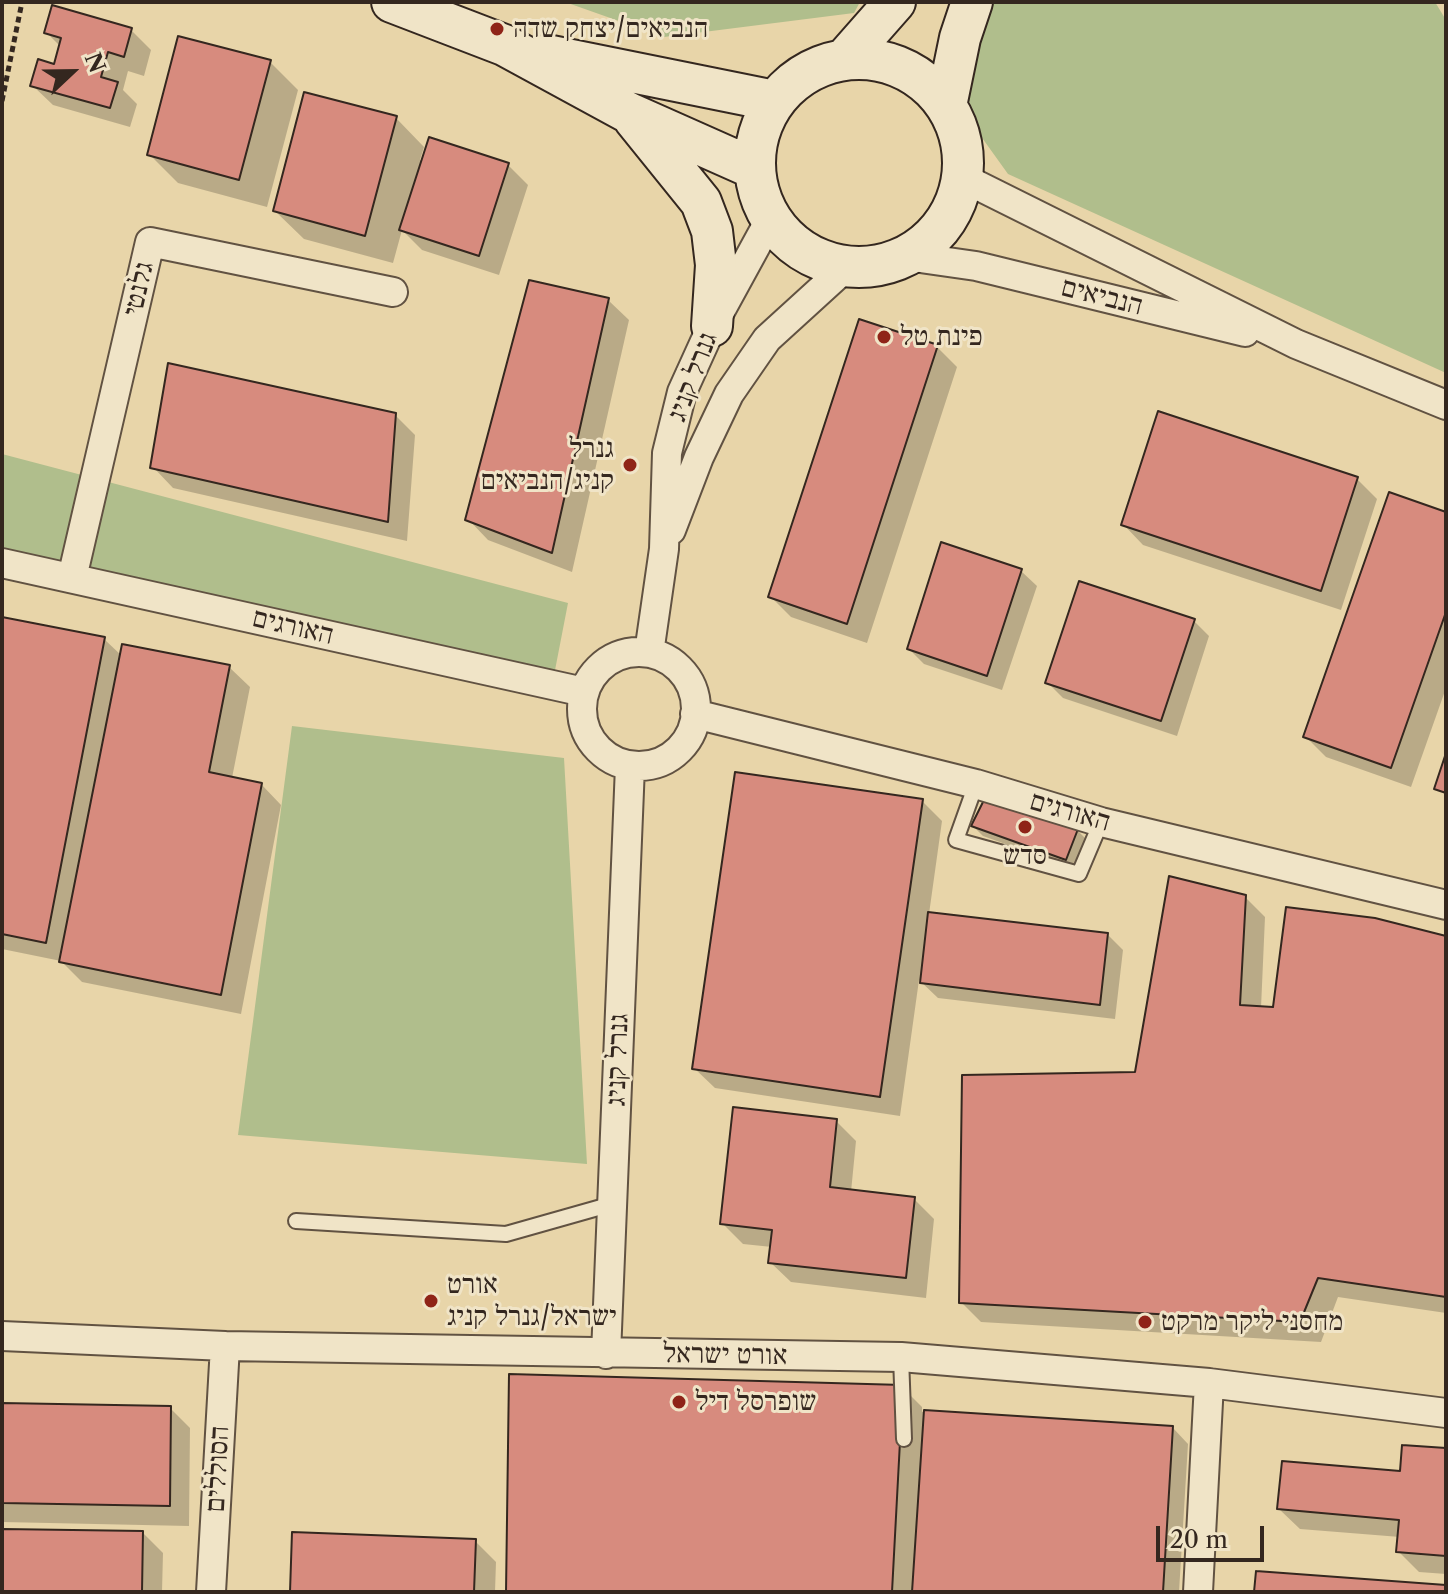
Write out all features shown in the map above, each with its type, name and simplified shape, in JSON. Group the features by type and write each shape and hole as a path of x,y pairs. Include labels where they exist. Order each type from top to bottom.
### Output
{"street":[{"path":"392,2 435,10 629,113 755,169"},
{"path":"844,60 895,2"},
{"path":"946,106 960,38 972,2"},
{"path":"504,45 775,101"},
{"path":"871,59 901,67 926,83 946,106 958,128 963,153 963,178 953,210 933,237 906,256 876,267 846,267 816,258 790,241 771,218 760,194 755,169 759,133 775,101 794,81 818,67 844,60 871,59"},
{"path":"629,113 701,202 712,231 716,265 712,326"},
{"name":"הנביאים","path":"963,178 1296,344 1446,405"},
{"name":"גנרל קניג","path":"649,653 664,549 667,453 682,392 712,326 771,218"},
{"name":"גלנטי","path":"72,578 150,242 393,292"},
{"name":"הנביאים","path":"906,256 976,266 1296,344"},
{"name":"גנרל קניג","path":"664,549 699,457 729,394 767,339 846,267"},
{"name":"האורגים","path":"2,563 584,692"},
{"path":"632,652 649,653 662,657 684,674 695,700 695,714 685,743 674,754 661,762 630,766 601,752 590,740 583,724 581,708 584,692 592,677 609,660 632,652"},
{"name":"האורגים","path":"695,714 976,784 1101,822 1446,905"},
{"name":"גנרל קניג","path":"606,1354 630,766"},
{"name":"אורט ישראל","path":"2,1336 225,1346 901,1357 1209,1383 1446,1413"},
{"name":"הסוללים","path":"211,1592 225,1346"},
{"path":"1198,1592 1209,1383"}],"lane":[{"path":"976,784 956,840 1079,874 1101,822"},
{"path":"296,1221 506,1234 612,1204"},
{"path":"901,1357 904,1439"}],"path":[{"path":"2,101 22,2"}],"green space":[{"path":"565,2 860,2 854,13 664,37"},
{"path":"982,2 1435,2 1446,20 1446,373 1008,174 975,128 967,92"},
{"path":"2,454 568,603 550,696 2,559"},
{"path":"292,726 564,758 587,1164 238,1135"}],"building":[{"path":"52,5 132,28 124,57 108,52 101,77 118,82 110,108 30,86 38,59 54,64 61,38 44,33"},
{"path":"178,36 271,60 239,180 147,155"},
{"path":"304,92 397,116 365,236 273,211"},
{"path":"429,137 509,163 479,256 399,230"},
{"path":"529,280 609,298 552,553 465,520"},
{"path":"859,319 938,345 847,624 768,597"},
{"path":"168,363 396,413 388,522 150,468"},
{"path":"1158,411 1358,477 1321,591 1121,525"},
{"path":"1389,492 1446,512 1446,612 1391,768 1303,737"},
{"path":"941,542 1022,569 987,676 907,649"},
{"path":"1079,581 1195,619 1161,721 1045,683"},
{"path":"2,617 105,637 46,943 2,934"},
{"path":"122,644 230,665 209,772 262,783 221,995 59,962"},
{"path":"1446,753 1446,793 1434,789"},
{"path":"735,772 923,799 880,1097 692,1069"},
{"name":"סדש","path":"986,796 1078,829 1066,860 971,826"},
{"path":"1169,876 1246,895 1240,1005 1273,1007 1286,907 1375,918 1446,936 1446,1297 1318,1278 1300,1322 959,1303 962,1075 1135,1072"},
{"path":"928,912 1108,933 1100,1005 920,983"},
{"path":"733,1107 837,1119 830,1187 915,1197 906,1278 768,1263 772,1230 720,1224"},
{"path":"509,1374 903,1385 892,1592 506,1592"},
{"path":"2,1403 171,1406 170,1506 2,1503"},
{"path":"924,1410 1173,1426 1163,1592 912,1592"},
{"path":"1402,1445 1446,1448 1446,1556 1396,1552 1399,1520 1277,1509 1282,1461 1400,1471"},
{"path":"2,1529 143,1531 142,1592 2,1592"},
{"path":"292,1532 476,1539 474,1592 290,1592"},
{"path":"1256,1571 1446,1585 1446,1592 1254,1592"}],"place":[{"name":"הנביאים/יצחק שדה","path":"497,29"},
{"name":"פינת טל","path":"884,337"},
{"name":"גנרל קניג/הנביאים","path":"630,465"},
{"name":"סדש","path":"1025,827"},
{"name":"אורט ישראל/גנרל קניג","path":"431,1301"},
{"name":"מחסני ליקר מרקט","path":"1145,1322"},
{"name":"שופרסל דיל","path":"679,1402"}]}
